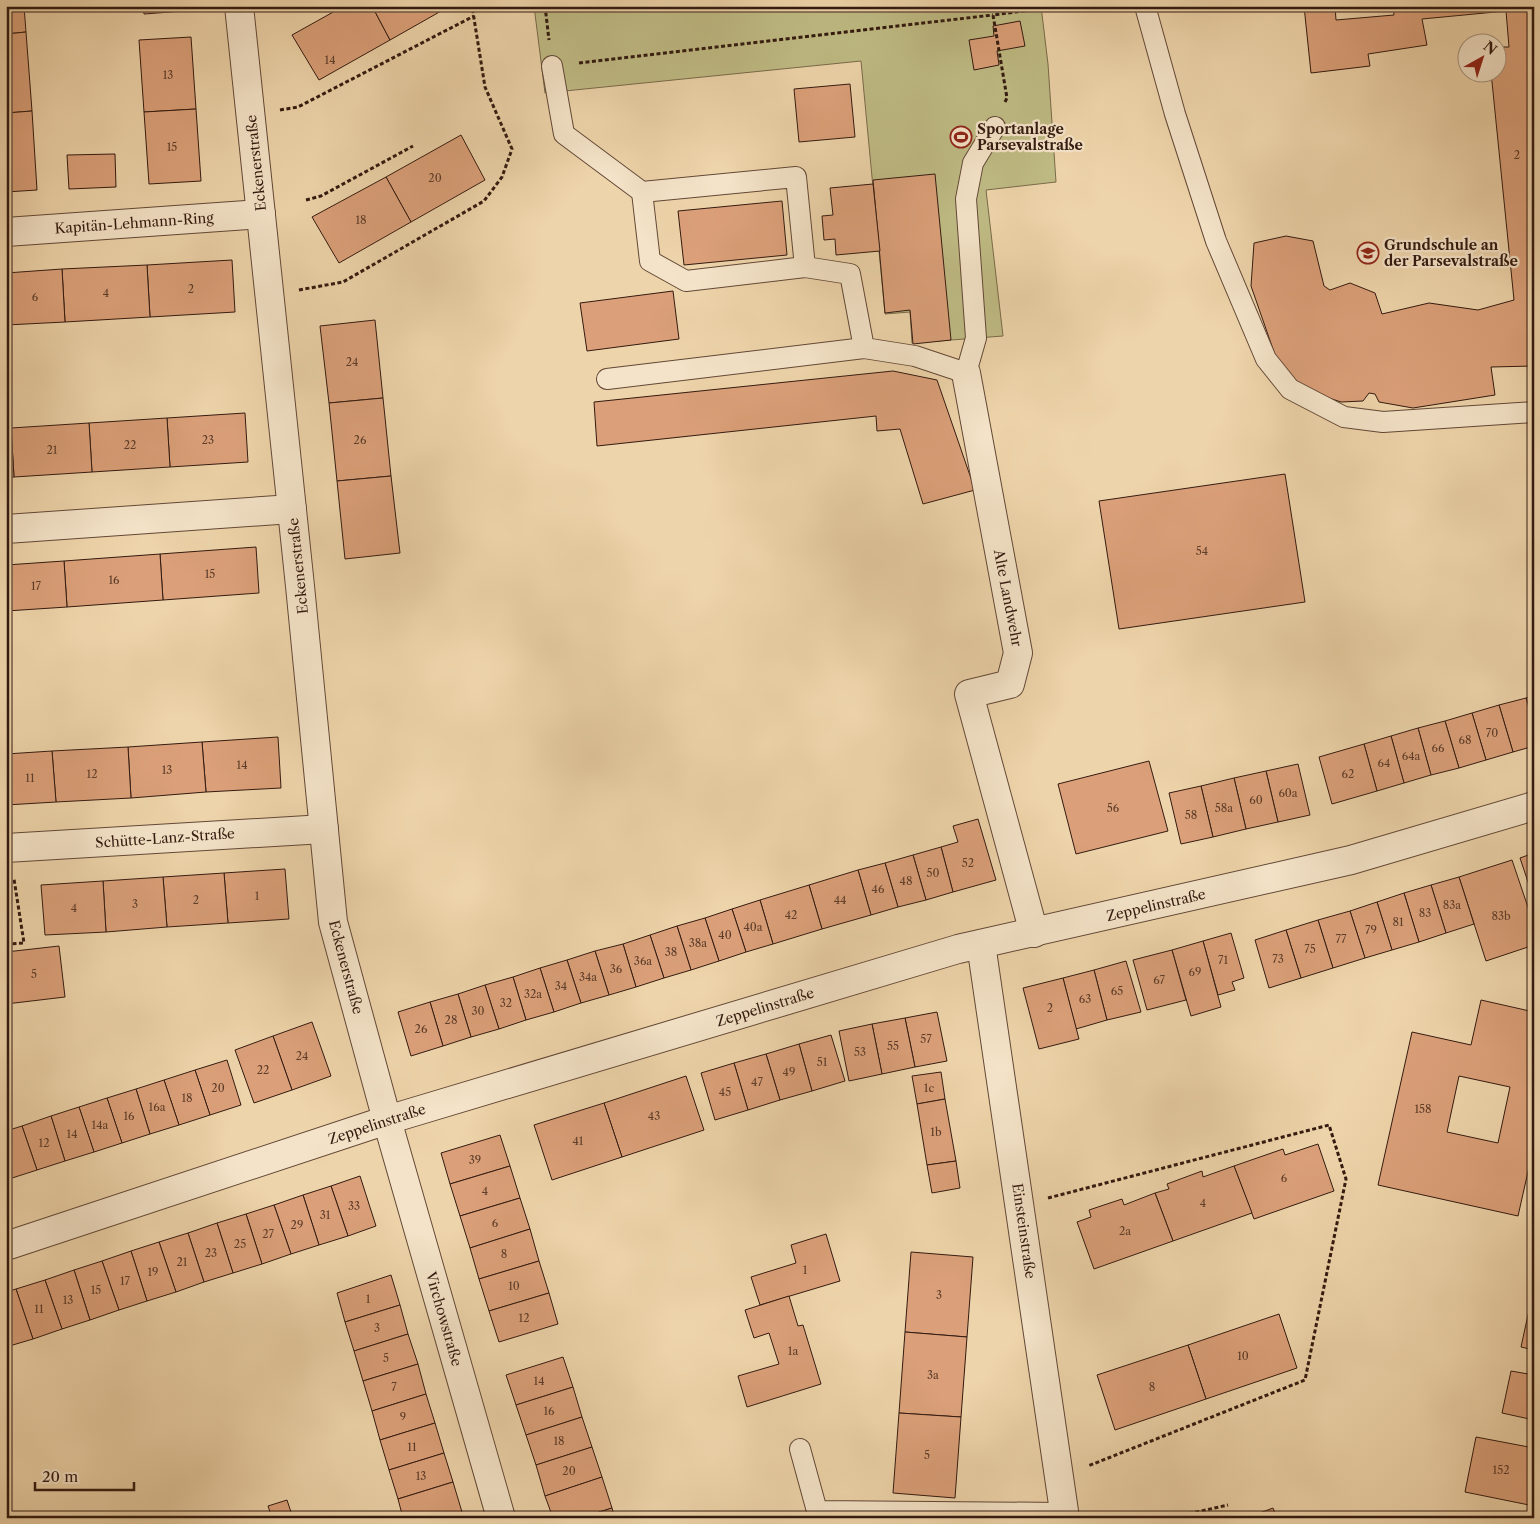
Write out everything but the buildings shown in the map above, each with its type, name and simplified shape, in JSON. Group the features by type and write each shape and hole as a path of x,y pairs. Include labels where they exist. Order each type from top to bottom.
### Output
{"street":[{"name":"Eckenerstraße","path":"239,6 333,922 387,1120"},
{"name":"Kapitän-Lehmann-Ring","path":"6,232 261,214"},
{"name":"Alte Landwehr","path":"966,373 1018,653 1010,684 969,694 1034,933"},
{"path":"6,529 292,509"},
{"name":"Zeppelinstraße","path":"6,1246 387,1120 958,949 1351,860 1534,806"},
{"name":"Schütte-Lanz-Straße","path":"8,848 324,829"},
{"name":"Einsteinstraße","path":"981,944 1065,1515"},
{"name":"Virchowstraße","path":"387,1120 501,1518"}],"lane":[{"path":"1145,6 1175,114 1216,241 1266,359 1290,389 1344,417 1383,422 1534,412"},
{"path":"552,66 564,134 642,192 796,177 805,267"},
{"path":"607,379 864,348 915,356 966,373 976,338 966,198 973,163 995,127"},
{"path":"642,192 650,261 686,281 805,267 850,274 864,348"},
{"path":"800,1449 817,1510 1065,1515"}],"path":[{"path":"269,295 343,282 484,201 502,177 512,149 485,87 472,6"},
{"path":"545,6 552,66 993,16 1030,10 1029,6"},
{"path":"251,116 298,107 474,16"},
{"path":"993,16 1007,98 995,127"},
{"path":"306,200 322,196 413,146"},
{"path":"6,944 24,942 8,848"},
{"path":"1020,1206 1328,1125 1346,1178 1305,1380 1059,1478"},
{"path":"1170,1518 1228,1504"}],"shaded area":[{"name":"Sportanlage Parsevalstraße","path":"534,6 1041,6 1048,64 1056,182 986,190 1003,336 912,343 910,312 885,314 861,61 545,93"}],"place":[{"name":"Sportanlage Parsevalstraße","path":"961,137"},
{"name":"Grundschule an der Parsevalstraße","path":"1368,253"}]}
